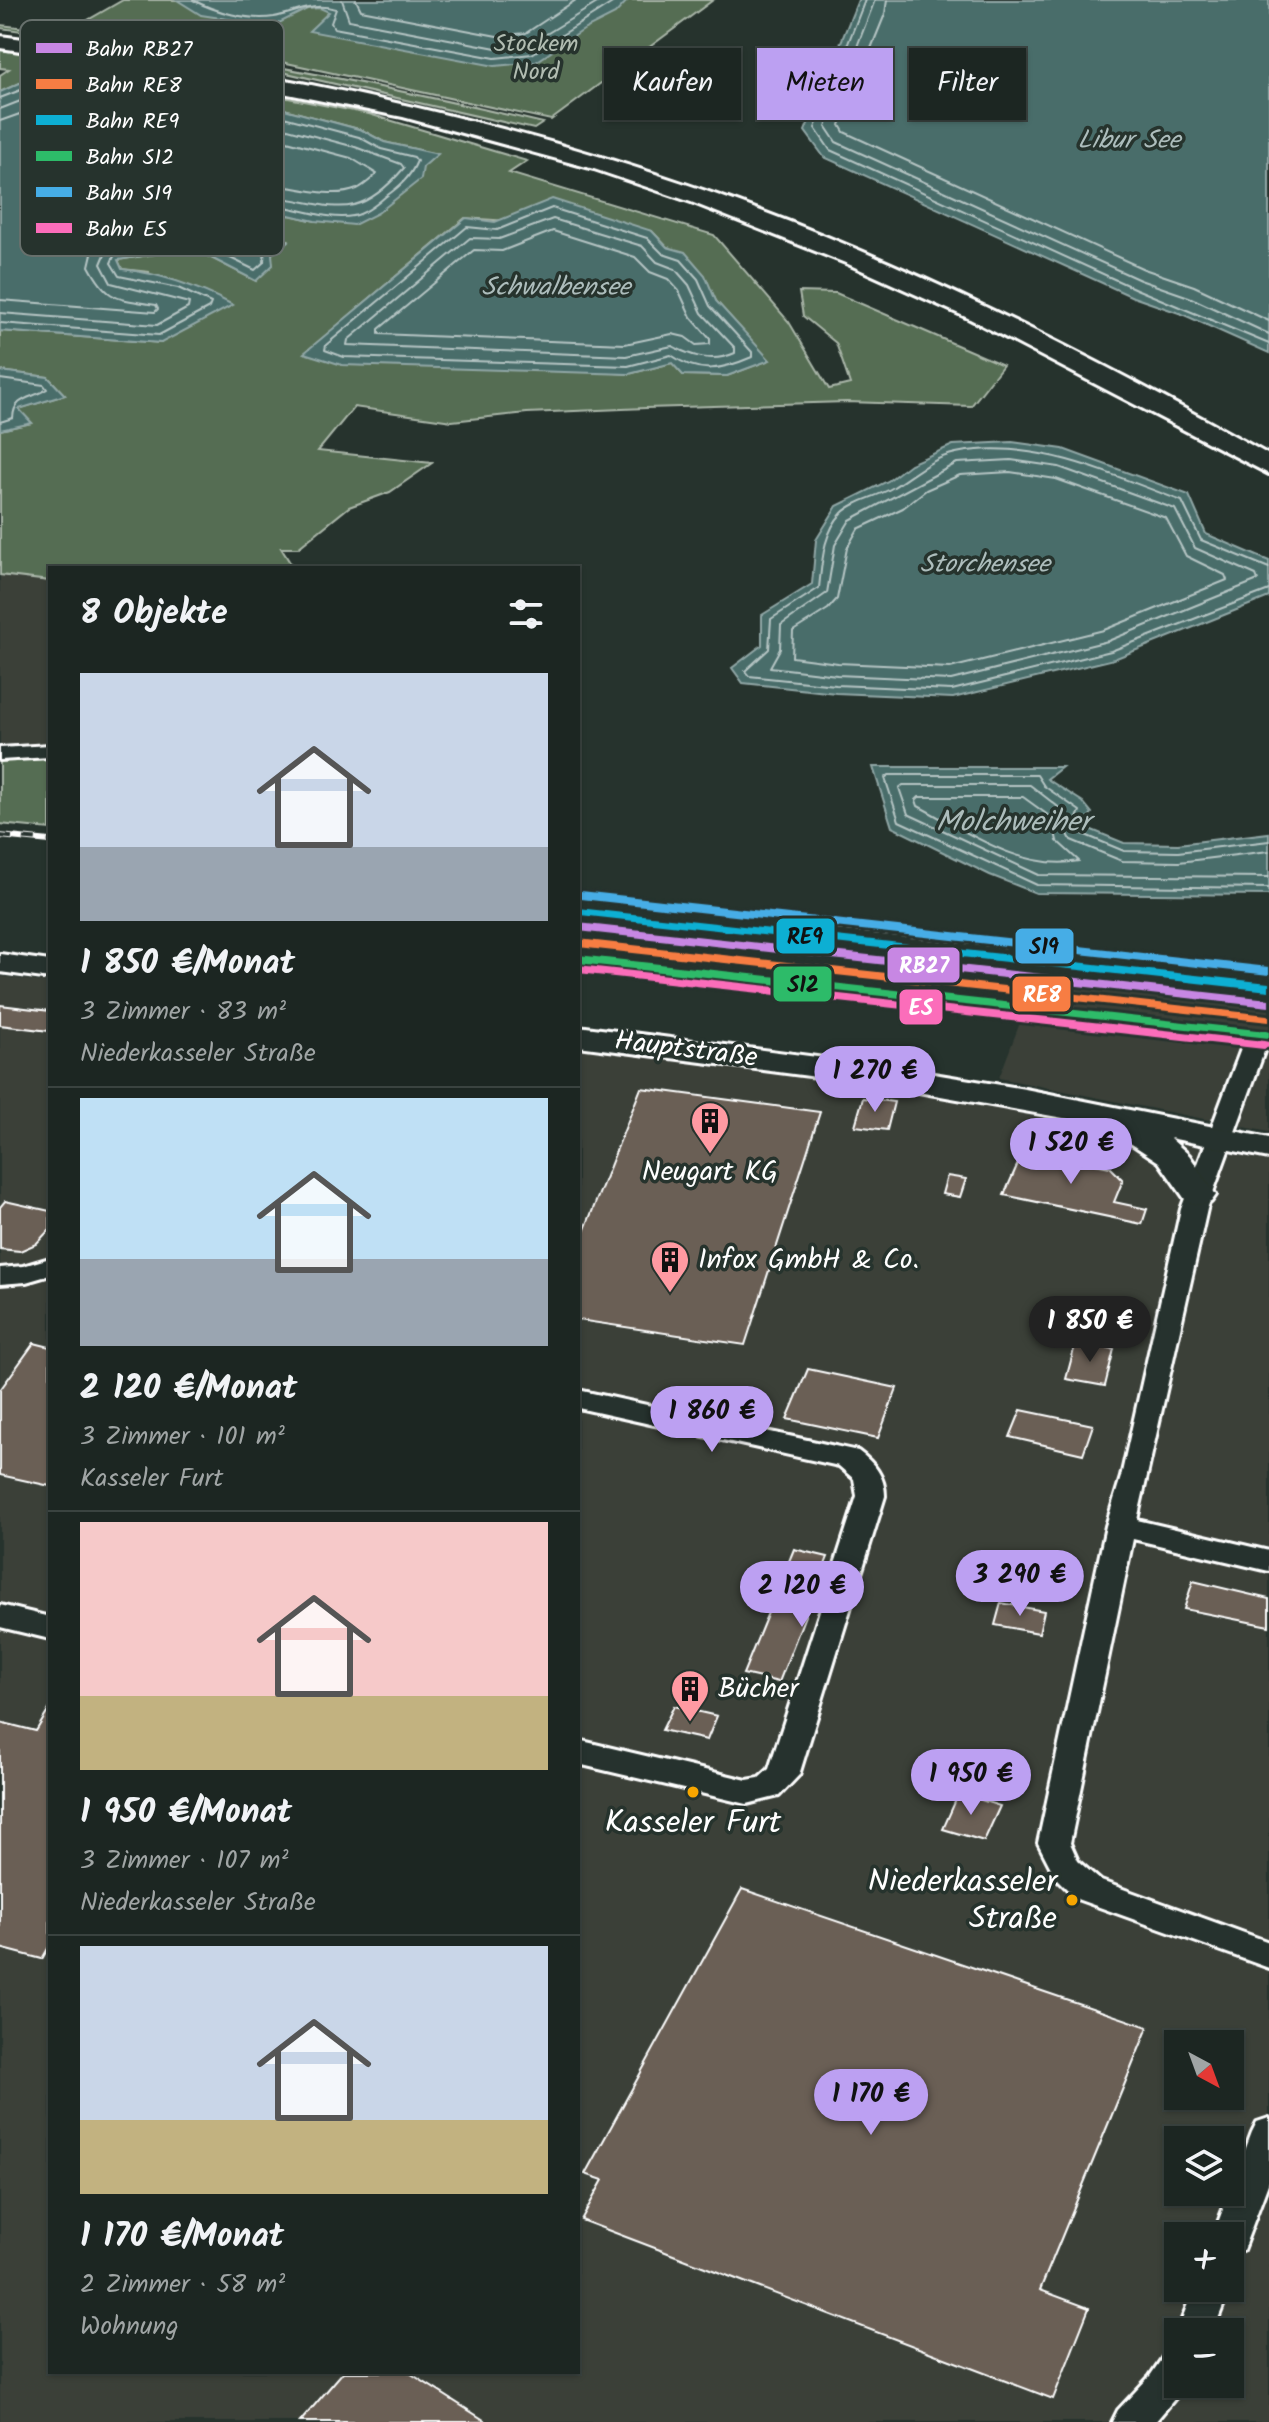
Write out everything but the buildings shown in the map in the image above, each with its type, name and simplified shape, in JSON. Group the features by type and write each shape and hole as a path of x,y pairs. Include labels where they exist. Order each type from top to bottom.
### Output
{"highway":[{"path":"0,35 20,38"},
{"path":"0,42 20,45"},
{"path":"284,80 468,119 625,164 806,227 914,272 1098,359 1269,452"},
{"path":"284,88 457,124 613,169 793,232 957,302 1106,376 1269,466"}],"main road":[{"path":"0,963 48,970"},
{"name":"Hauptstraße","path":"580,1036 879,1075 1101,1113 1269,1148"},
{"path":"1101,1113 1166,1148 1177,1158 1199,1195"}],"street":[{"path":"0,754 48,751"},
{"path":"1253,1049 1194,1209 1135,1477 1121,1526 1054,1843 1058,1857 1073,1879 1089,1890 1269,1955"},
{"path":"0,1276 26,1274 48,1267"},
{"path":"580,1399 835,1454 848,1458 865,1470 872,1484 871,1496 783,1775 768,1788 747,1792 580,1752"},
{"path":"1121,1526 1269,1561"},
{"path":"0,1616 48,1628"},
{"path":"1236,2222 1269,2132"},
{"path":"1131,2422 1164,2387"}],"shaded area":[{"path":"0,575 48,581 48,743 0,746"},
{"path":"0,976 48,983 48,2374 580,2374 580,1048 811,1076 1000,1106 1269,1161 1269,2422 0,2422"},
{"path":"1035,983 1269,1009 1269,1132 999,1078"}],"green space":[{"name":"Stockem Nord","path":"123,0 713,0 648,48 604,48 604,81 551,120 284,62 284,20 88,20"},
{"path":"0,25 20,27 20,31 0,28"},
{"path":"0,50 20,53 20,83 0,92 0,75 9,69 0,68"},
{"path":"284,68 543,123 534,129 284,72"},
{"path":"284,97 369,114 527,161 509,173 714,235 789,322 829,389 850,384 836,343 803,316 799,292 836,293 1003,365 971,406 847,402 527,413 452,421 354,407 318,451 432,463 390,492 349,507 298,548 281,548 291,564 300,566 48,566 48,581 0,575 0,430 32,423 18,409 65,395 48,377 0,371 0,331 161,343 149,272 122,269 118,260 143,256 208,256 256,281 270,256 284,256 284,243 288,240 284,239 284,215 315,221 423,167 437,154 384,142 362,130 284,109","holes":["465,218 652,231 667,247 685,253 704,275 716,301 769,360 727,376 683,375 672,363 629,374 305,353"]},
{"path":"0,759 48,759 48,829 0,824"}],"water":[{"path":"177,0 628,0 615,14 585,29 536,62 495,66 309,31 329,12 320,8 307,9 284,20 234,20 201,15"},
{"name":"Libur See","path":"858,0 1269,0 1269,353 1182,314 1133,297 824,157 805,131 809,120 893,120 893,48 839,48"},
{"path":"20,83 20,256 143,256 118,260 122,269 179,282 233,305 161,343 0,331 0,92"},
{"path":"284,109 362,130 384,142 438,154 423,167 421,179 378,213 354,225 284,215"},
{"name":"Schwalbensee","path":"552,199 652,231 667,247 685,252 705,275 716,301 770,360 727,376 683,375 672,363 629,374 342,365 304,353 466,218 495,222"},
{"path":"208,256 272,256 273,265 256,281"},
{"path":"0,371 48,377 65,395 19,409 32,423 0,430"},
{"name":"Storchensee","path":"1012,442 1063,449 1189,495 1206,534 1269,561 1269,597 1114,659 953,698 836,693 743,683 732,668 762,645 762,615 812,584 816,540 837,506 888,481 910,464 953,445"},
{"name":"Molchweiher","path":"873,767 1062,767 1047,779 1083,802 1092,813 1082,826 1124,843 1178,844 1269,833 1269,895 1036,893 990,875 892,827"}],"railway":[{"path":"0,836 48,841"},
{"path":"580,898 800,922"},
{"path":"781,920 1269,973"}],"rail line":[{"name":"S19","path":"581,895 1269,971"},
{"name":"RE9","path":"580,911 1269,987"},
{"name":"RB27","path":"580,927 1269,1003"},
{"name":"RE8","path":"580,943 1267,1019"},
{"name":"S12","path":"580,959 1266,1035"},
{"name":"ES","path":"580,969 1264,1045"}],"place":[{"name":"Neugart KG","path":"710,1155"},
{"name":"Infox GmbH & Co.","path":"670,1294"},
{"name":"Bücher","path":"690,1723"},
{"name":"Kasseler Furt","path":"693,1792"},
{"name":"Niederkasseler Straße","path":"1072,1900"}]}
